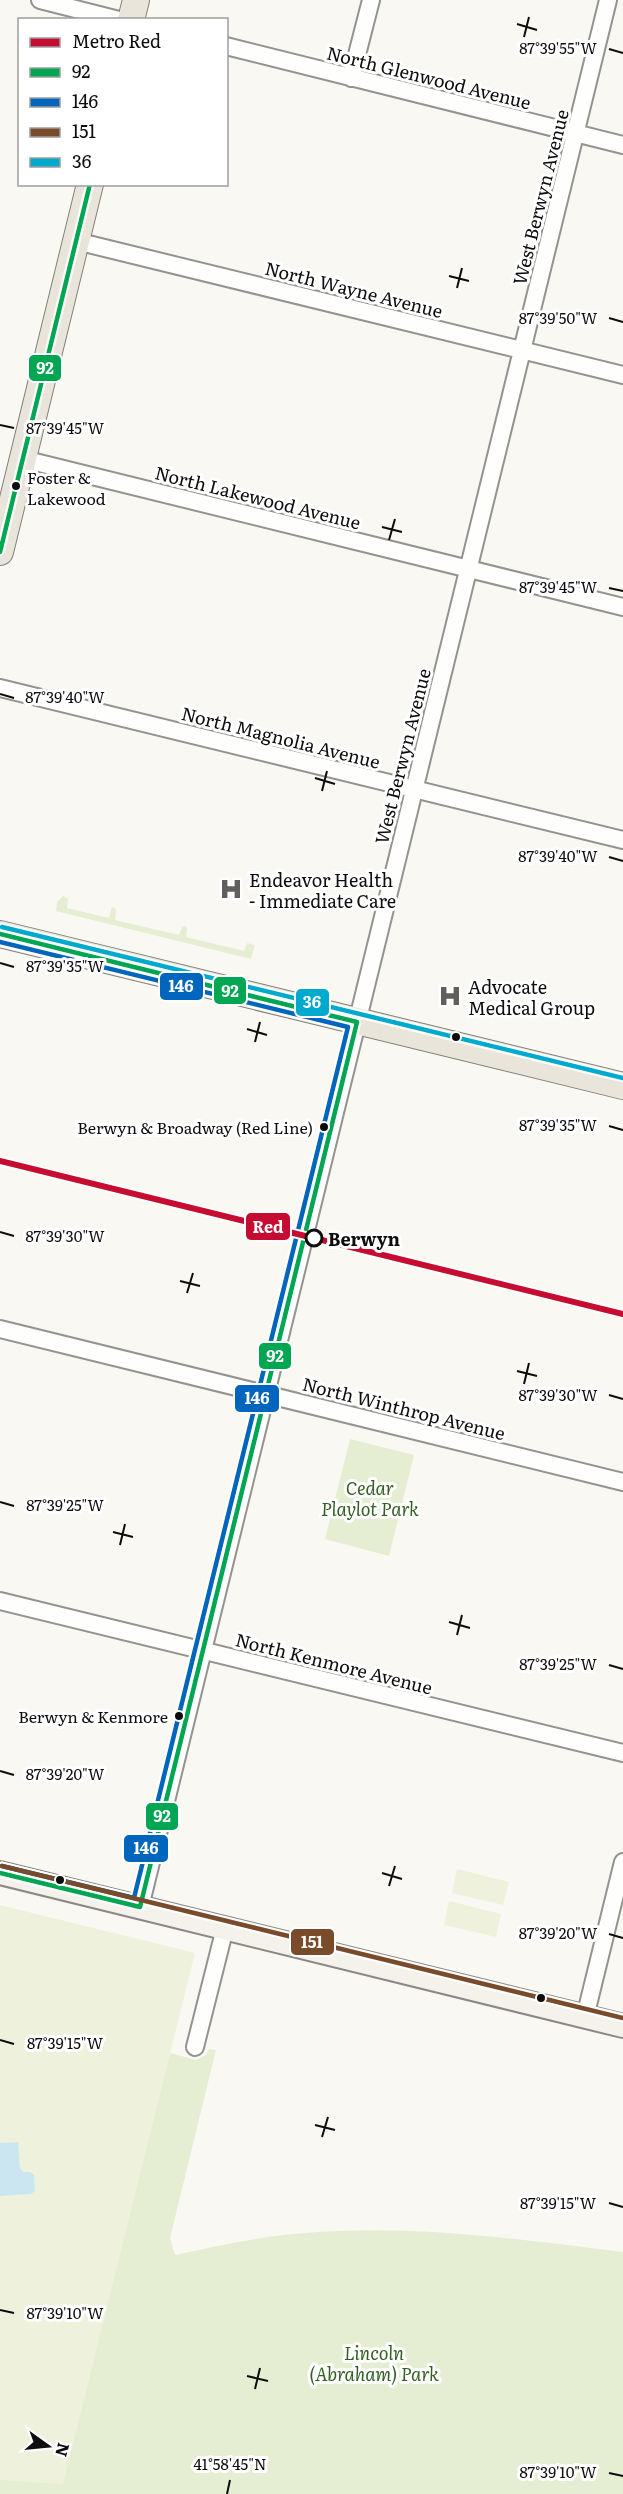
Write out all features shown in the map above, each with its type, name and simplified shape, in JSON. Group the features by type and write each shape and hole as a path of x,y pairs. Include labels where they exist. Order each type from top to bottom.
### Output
{"main road":[{"path":"132,18 136,0"},
{"path":"0,552 90,186"},
{"path":"0,934 623,1086"},
{"path":"0,1873 623,2026"}],"street":[{"path":"40,0 111,18"},
{"path":"351,78 371,0"},
{"name":"West Berwyn Avenue","path":"140,1907 608,0"},
{"name":"North Glenwood Avenue","path":"228,47 623,145"},
{"name":"North Wayne Avenue","path":"76,242 623,375"},
{"name":"North Lakewood Avenue","path":"23,459 623,607"},
{"name":"North Magnolia Avenue","path":"0,688 623,840"},
{"name":"North Winthrop Avenue","path":"0,1329 623,1482"},
{"name":"North Kenmore Avenue","path":"0,1601 623,1754"},
{"path":"585,2017 623,1862"},
{"path":"195,2047 225,1928"}],"green space":[{"path":"63,896 68,899 67,908 109,918 112,907 116,909 115,920 179,935 182,927 185,926 187,928 186,937 244,951 247,943 255,945 251,959 56,911 57,902"},
{"name":"Cedar Playlot Park","path":"350,1439 414,1455 389,1556 325,1539"},
{"path":"457,1869 509,1882 503,1905 452,1893"},
{"path":"449,1901 501,1914 496,1937 444,1925"},
{"path":"0,1905 195,1953 63,2484 0,2480"},
{"name":"Lincoln (Abraham) Park","path":"209,2049 216,2050 170,2238 175,2255 289,2234 384,2230 464,2234 623,2252 623,2494 0,2494 0,2297 116,2269 170,2053 196,2060 206,2055"}],"water":[{"path":"18,2142 20,2168 23,2172 30,2172 34,2175 35,2191 31,2194 0,2196 0,2143"}],"metro line":[{"name":"Red","path":"0,1161 623,1314"}],"transit line":[{"name":"92","path":"0,552 90,186"},
{"name":"36","path":"2,927 623,1078"},
{"name":"92","path":"0,934 357,1022 140,1907 0,1873"},
{"name":"146","path":"0,942 348,1027 134,1898 2,1866"},
{"name":"151","path":"2,1866 623,2018"}],"place":[{"name":"Foster & Lakewood","path":"16,486"},
{"name":"Endeavor Health - Immediate Care","path":"231,889"},
{"name":"Advocate Medical Group","path":"450,996"},
{"name":"Berwyn & Broadway (Red Line)","path":"324,1127"},
{"name":"Berwyn","path":"314,1238"},
{"name":"Berwyn & Kenmore","path":"179,1716"}]}
